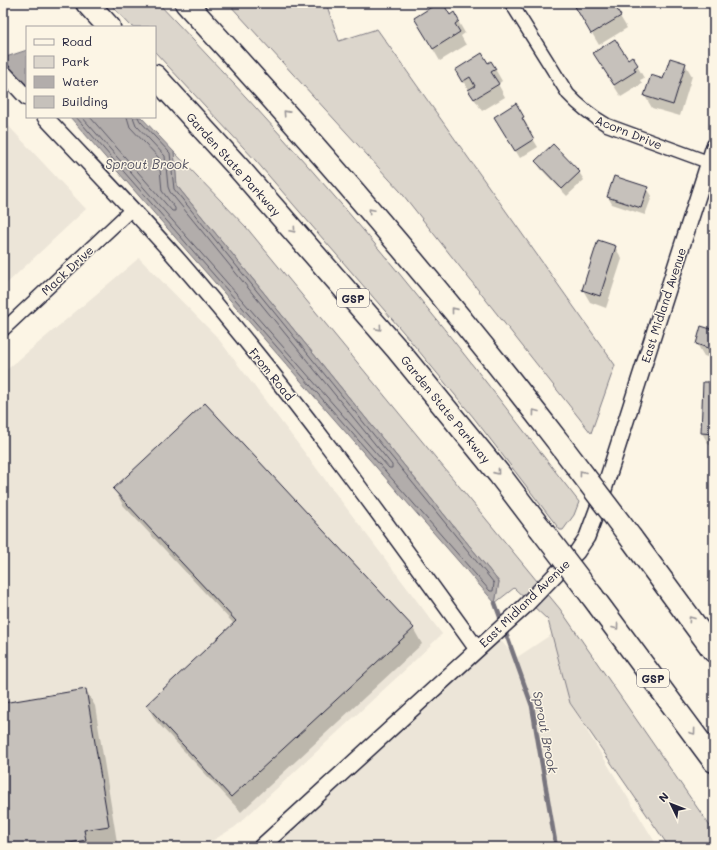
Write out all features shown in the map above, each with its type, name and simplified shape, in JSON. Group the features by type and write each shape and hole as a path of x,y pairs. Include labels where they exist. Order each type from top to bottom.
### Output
{"highway":[{"path":"86,3 108,26"},
{"path":"186,3 288,115 396,240 499,365 631,538 714,651"},
{"name":"Garden State Parkway","path":"156,77 237,166 397,349 499,474 592,596 714,761"}],"street":[{"name":"Acorn Drive","path":"510,3 568,94 576,104 592,117 607,125 708,162"},
{"path":"3,72 26,97"},
{"name":"From Road","path":"46,118 132,209 212,301 301,411 372,504 477,649"},
{"name":"East Midland Avenue","path":"261,847 524,607 577,552 587,537 600,502 714,146"},
{"name":"Mack Drive","path":"3,330 132,209"}],"shaded area":[{"path":"3,120 86,209 3,287"},
{"path":"139,258 217,337 442,634 235,827 202,847 3,847 3,373"},
{"path":"494,633 516,658 552,634 570,703 658,847 261,847"}],"green space":[{"path":"109,3 158,3 311,169 444,329 579,502 574,515 563,530 560,530 474,418 404,333 256,161 156,53 156,26 131,26"},
{"path":"228,3 326,3 339,41 377,29 615,365 591,433 400,191"},
{"path":"174,152 246,227 560,609 714,832 714,847 669,847 570,703 548,620 514,588 495,603 499,582 177,186"}],"water":[{"path":"26,50 26,84 9,73 3,76 3,58"},
{"name":"Sprout Brook","path":"71,118 142,118 174,152 177,186 499,582 495,603"}],"building":[{"path":"438,3 443,3 450,15 454,12 459,21 455,24 460,32 433,49 414,18"},
{"path":"573,3 607,3 609,7 614,4 621,16 591,34"},
{"path":"615,39 628,59 632,56 638,65 634,68 636,71 614,85 593,53"},
{"path":"482,53 488,63 491,61 496,69 491,72 499,84 474,99 468,90 475,86 470,77 462,82 455,70"},
{"path":"670,58 686,63 673,105 644,96 651,75 663,79"},
{"path":"516,103 524,117 522,118 534,139 515,151 494,117"},
{"path":"553,144 580,172 562,189 535,161"},
{"path":"614,176 648,187 641,208 607,197"},
{"path":"598,240 616,246 600,296 582,290"},
{"path":"701,326 714,330 714,350 696,344"},
{"path":"703,382 714,382 714,434 701,433"},
{"path":"205,403 414,628 231,797 146,705 236,621 113,489"},
{"path":"86,689 109,826 84,830 86,840 48,847 7,847 3,821 3,703"}],"waterway":[{"name":"Sprout Brook","path":"495,603 532,706 556,847"}]}
